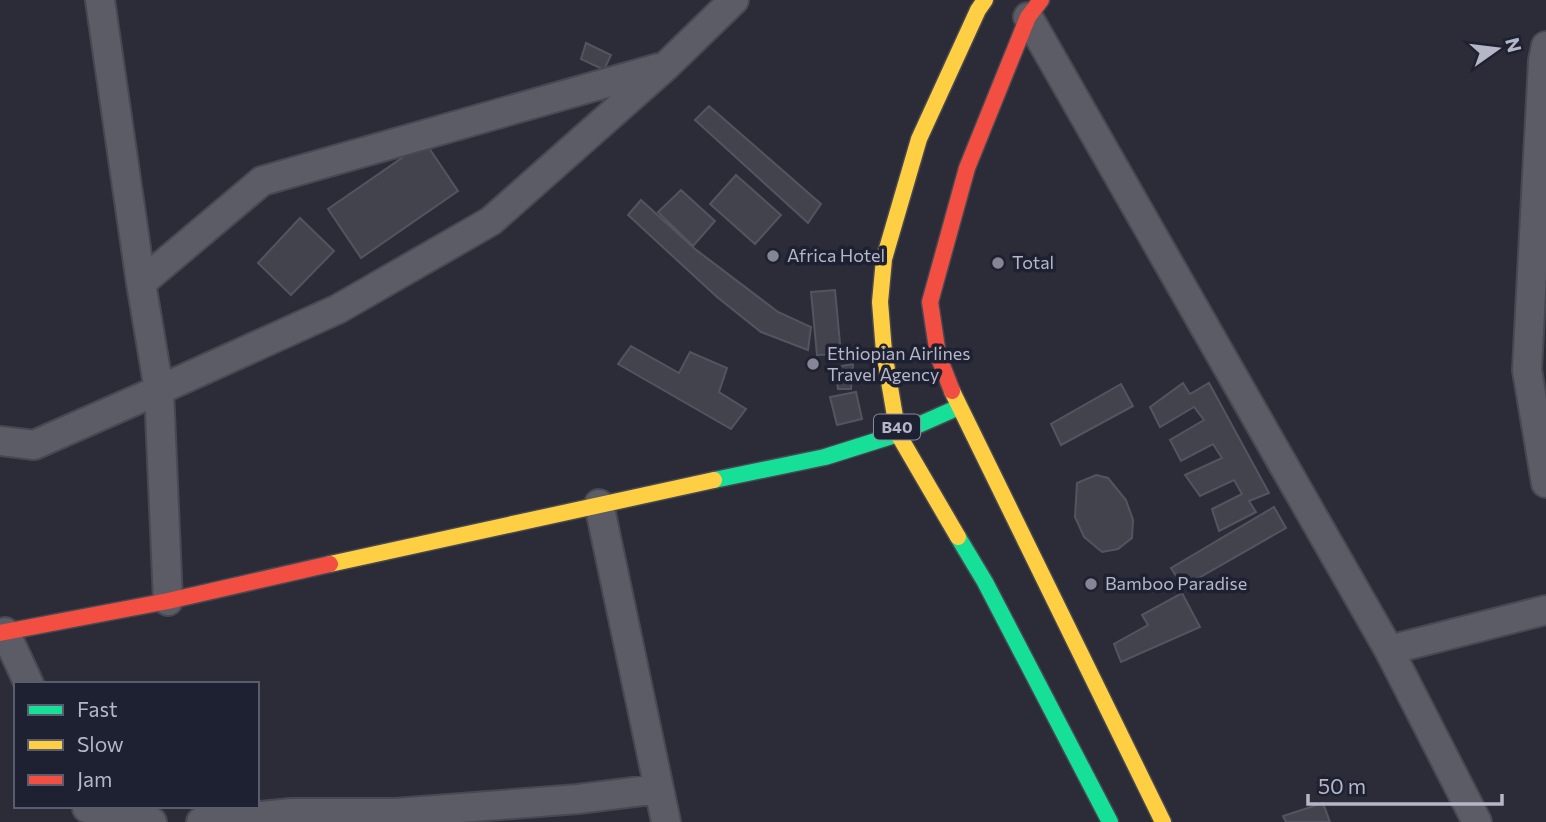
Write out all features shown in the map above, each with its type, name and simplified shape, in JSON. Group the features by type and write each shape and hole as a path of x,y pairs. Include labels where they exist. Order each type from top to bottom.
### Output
{"main road":[{"name":"B40","path":"985,0 919,139 884,259 880,302 884,352 898,433 985,582 1110,822"},
{"path":"1034,9 967,169 930,302 937,355 959,408 1163,822"},
{"path":"2,632 168,601 599,504 825,457 898,433 959,408"}],"street":[{"path":"100,0 159,390 168,601"},
{"path":"0,441 34,445 159,390 338,309 491,221 666,65 734,0"},
{"path":"1034,9 1389,650 1477,822"},
{"path":"1546,47 1543,61 1527,370 1546,483"},
{"path":"141,283 262,181 666,65"},
{"path":"599,504 667,822"},
{"path":"1389,650 1546,610"},
{"path":"2,632 28,682"},
{"path":"201,822 291,813 395,813 578,799 658,789"},
{"path":"88,812 152,822"}],"building":[{"path":"586,43 611,55 604,70 581,59"},
{"path":"709,106 821,204 808,223 695,120"},
{"path":"425,142 458,191 361,258 328,209"},
{"path":"736,175 781,215 755,244 710,204"},
{"path":"681,190 715,221 693,246 658,212"},
{"path":"641,200 695,249 778,312 811,327 808,350 761,332 717,297 628,215"},
{"path":"300,218 334,251 291,295 258,263"},
{"path":"835,290 841,354 817,355 811,292"},
{"path":"631,346 679,373 690,352 727,368 719,392 746,409 731,429 618,364"},
{"path":"853,364 851,389 838,389 836,367"},
{"path":"1183,383 1190,394 1209,383 1269,493 1249,501 1256,512 1219,531 1212,509 1242,494 1234,480 1200,496 1185,475 1222,458 1213,444 1181,461 1170,440 1204,420 1194,407 1160,427 1150,407"},
{"path":"1121,384 1133,406 1061,445 1051,424"},
{"path":"856,392 862,419 837,425 830,397"},
{"path":"1096,475 1108,478 1126,500 1133,520 1132,538 1118,549 1102,552 1084,537 1075,517 1077,483"},
{"path":"1274,507 1286,528 1183,587 1171,568"},
{"path":"1182,593 1200,627 1121,662 1114,644 1148,625 1142,615"},
{"path":"1323,803 1330,822 1286,822 1283,816"}],"traffic: fast":[{"path":"714,480 825,457 898,434 959,407"},
{"path":"958,537 985,582 1110,822"}],"traffic: slow":[{"path":"958,537 898,434 884,352 880,302 884,259 919,139 985,0"},
{"path":"952,391 1163,822"},
{"path":"330,564 714,480"}],"traffic: jam":[{"path":"952,391 938,355 930,302 967,168 1028,17 1041,0"},
{"path":"0,633 168,601 330,564"}],"place":[{"name":"Africa Hotel","path":"773,256"},
{"name":"Total","path":"998,263"},
{"name":"Ethiopian Airlines Travel Agency","path":"813,364"},
{"name":"Bamboo Paradise","path":"1091,584"}]}
